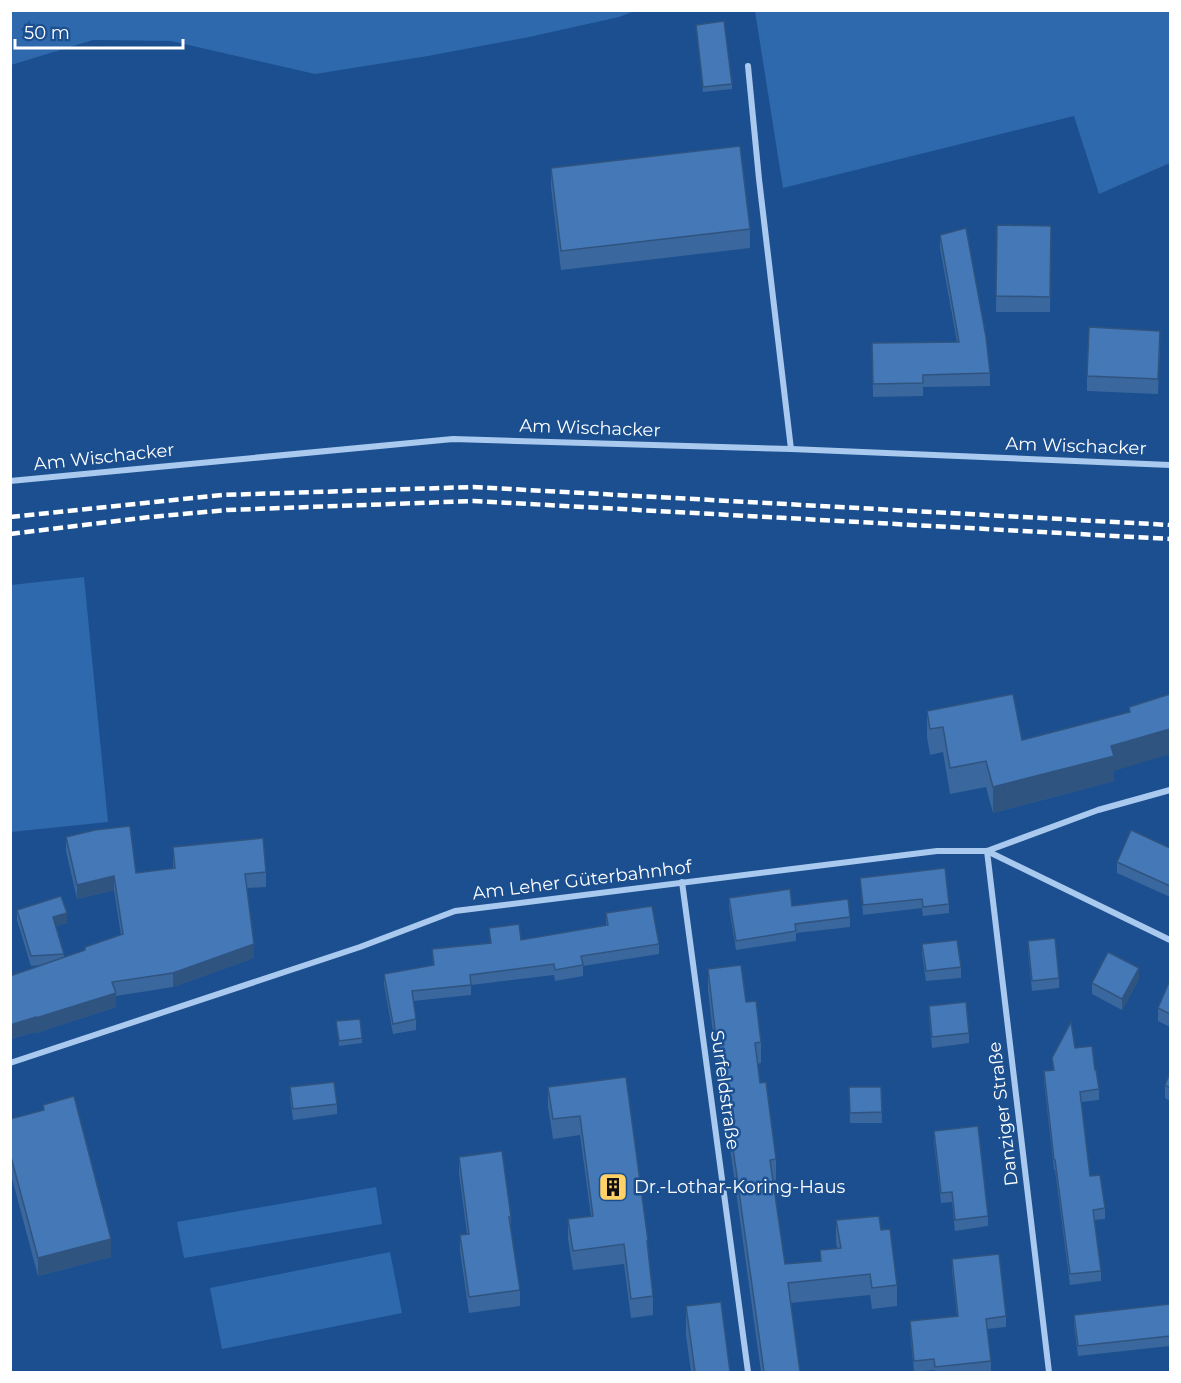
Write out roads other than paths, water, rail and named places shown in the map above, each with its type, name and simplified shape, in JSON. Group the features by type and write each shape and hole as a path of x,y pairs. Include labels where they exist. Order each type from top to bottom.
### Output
{"street":[{"path":"748,66 791,449"},
{"name":"Am Wischacker","path":"10,481 453,439 791,449 1170,465"},
{"name":"Am Leher Güterbahnhof","path":"10,1063 360,947 455,911 937,851 987,851 1098,810 1170,790"},
{"path":"987,851 1170,940"},
{"name":"Danziger Straße","path":"987,851 1049,1372"},
{"name":"Surfeldstraße","path":"682,882 748,1372"}],"railway":[{"path":"10,517 222,495 473,487 1170,525"},
{"path":"10,534 227,510 474,501 1170,539"}],"place":[{"name":"Dr.-Lothar-Koring-Haus","path":"613,1187"}]}
